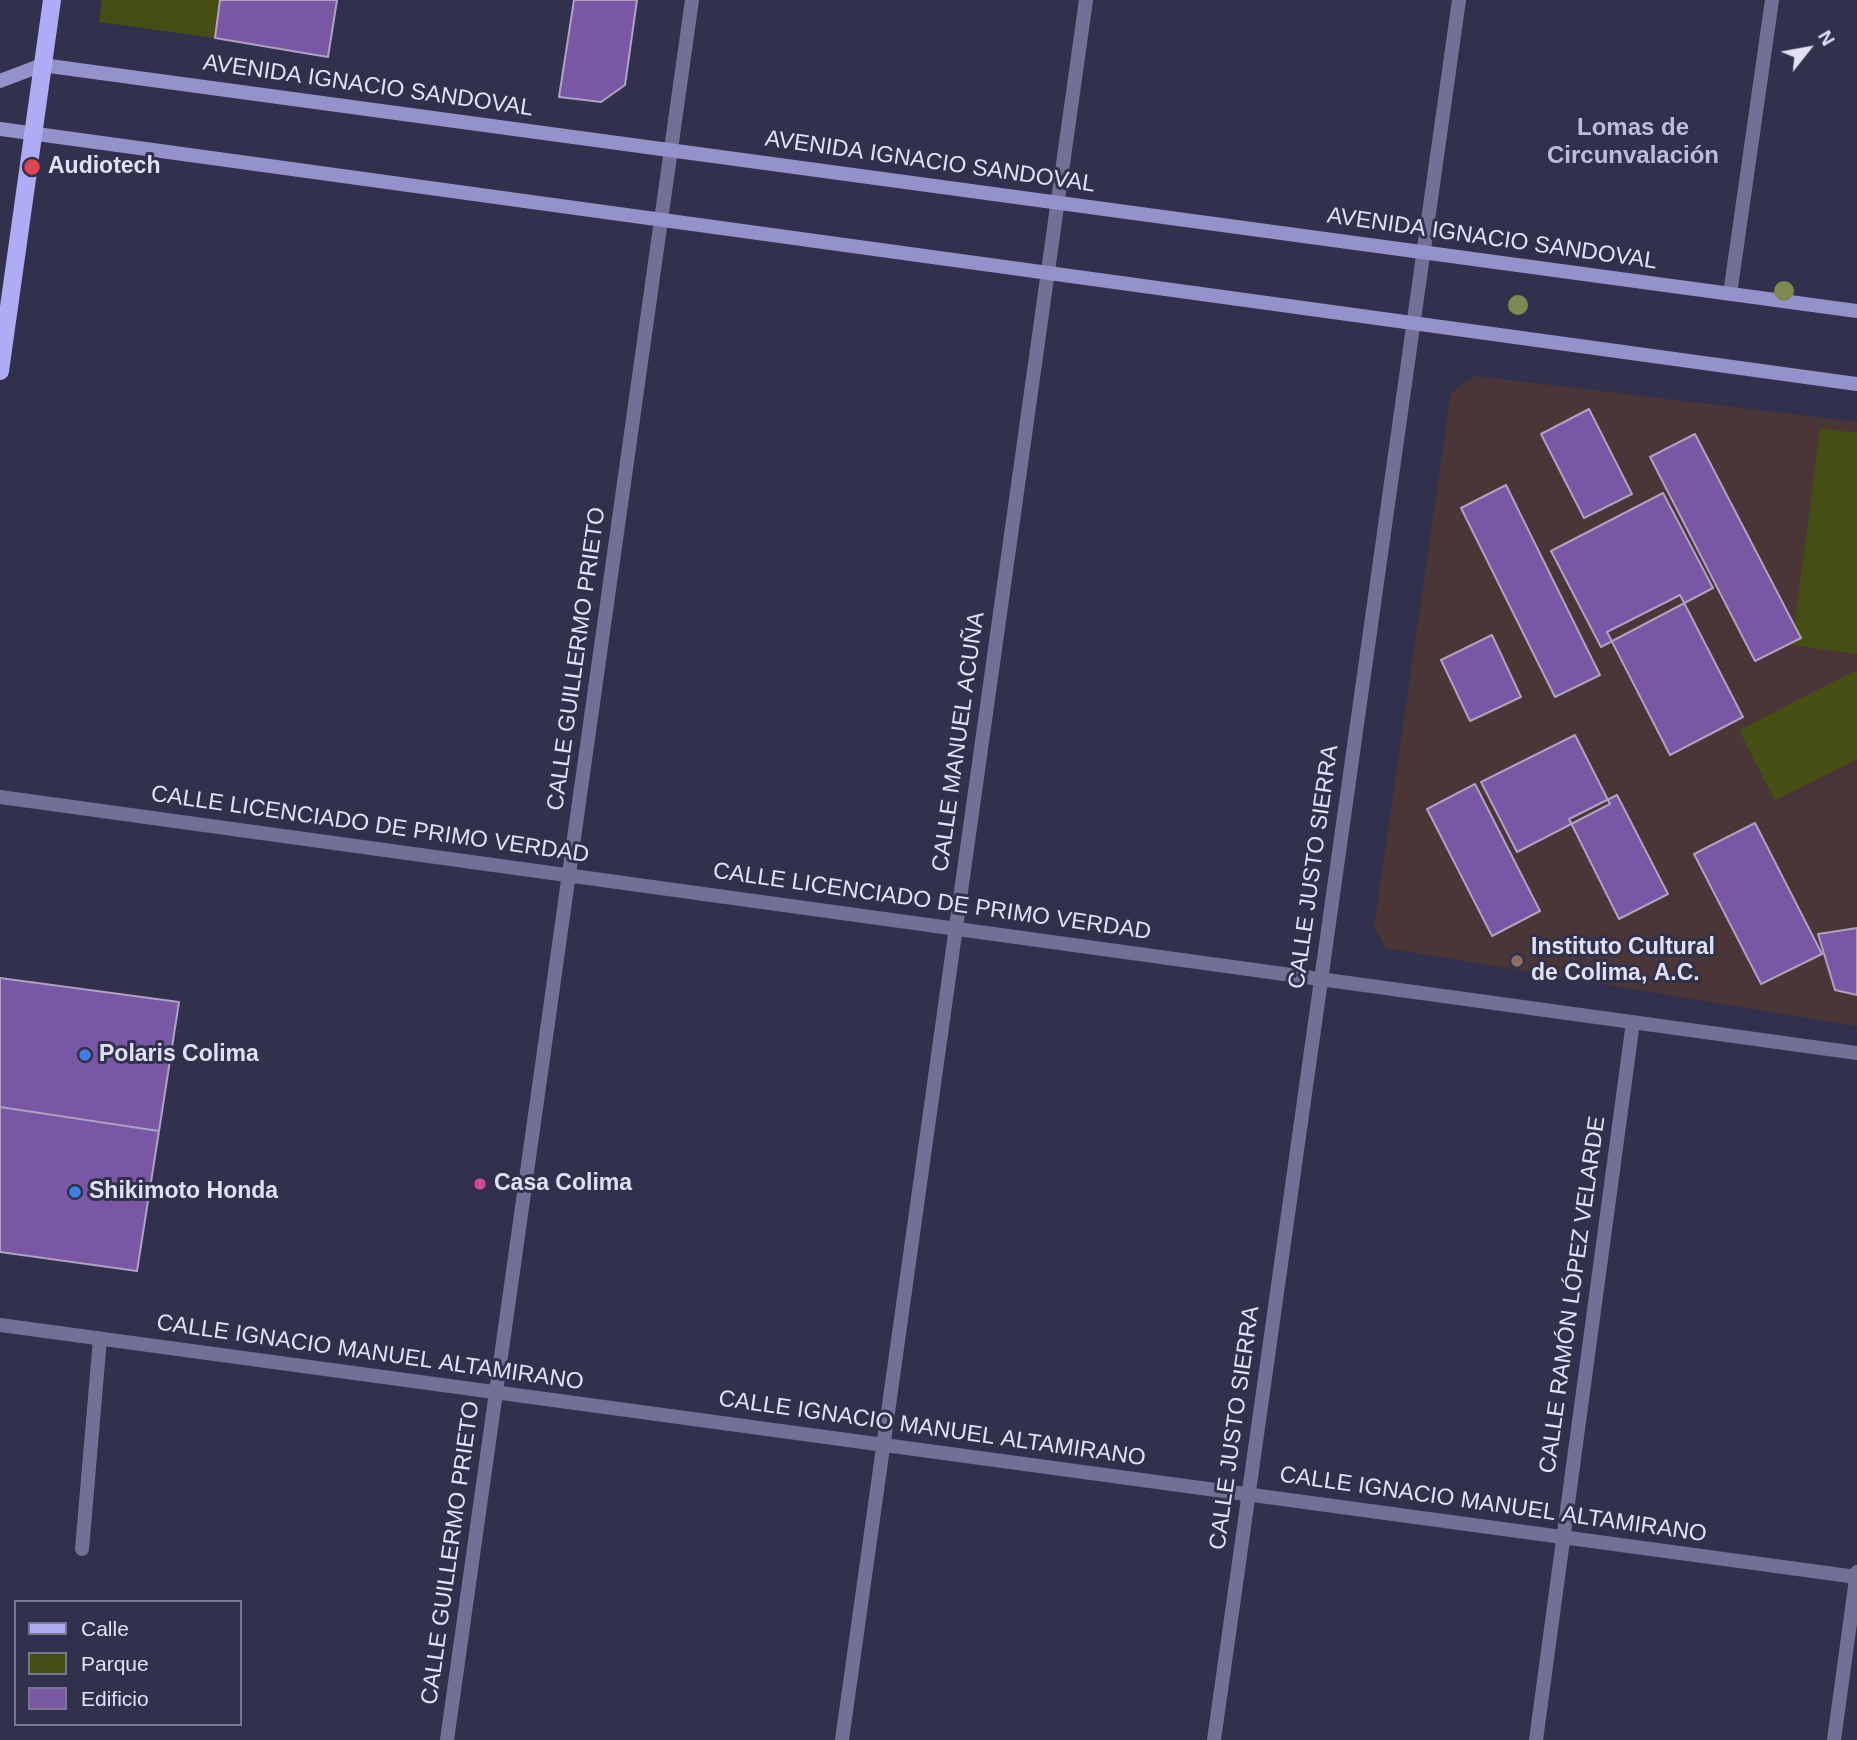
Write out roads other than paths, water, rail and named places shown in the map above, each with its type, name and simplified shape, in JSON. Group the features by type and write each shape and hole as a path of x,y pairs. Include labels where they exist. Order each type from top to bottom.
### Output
{"main road":[{"path":"0,371 52,0"},
{"name":"AVENIDA IGNACIO SANDOVAL","path":"0,81 42,65 1857,311"},
{"path":"0,129 1857,384"}],"street":[{"name":"CALLE GUILLERMO PRIETO","path":"447,1740 692,0"},
{"name":"CALLE MANUEL ACUÑA","path":"842,1740 1086,0"},
{"name":"CALLE JUSTO SIERRA","path":"1214,1740 1459,0"},
{"path":"1730,294 1772,0"},
{"name":"CALLE LICENCIADO DE PRIMO VERDAD","path":"0,797 1857,1053"},
{"name":"CALLE RAMÓN LÓPEZ VELARDE","path":"1536,1740 1633,1022"},
{"name":"CALLE IGNACIO MANUEL ALTAMIRANO","path":"0,1325 1857,1575"},
{"path":"82,1549 100,1339"},
{"path":"1834,1740 1857,1575"}],"place":[{"name":"Audiotech","path":"32,167"},
{"name":"Instituto Cultural de Colima, A.C.","path":"1517,961"},
{"name":"Polaris Colima","path":"85,1055"},
{"name":"Casa Colima","path":"480,1184"},
{"name":"Shikimoto Honda","path":"75,1192"}],"district":[{"name":"Lomas de Circunvalación","path":"1633,142"}]}
